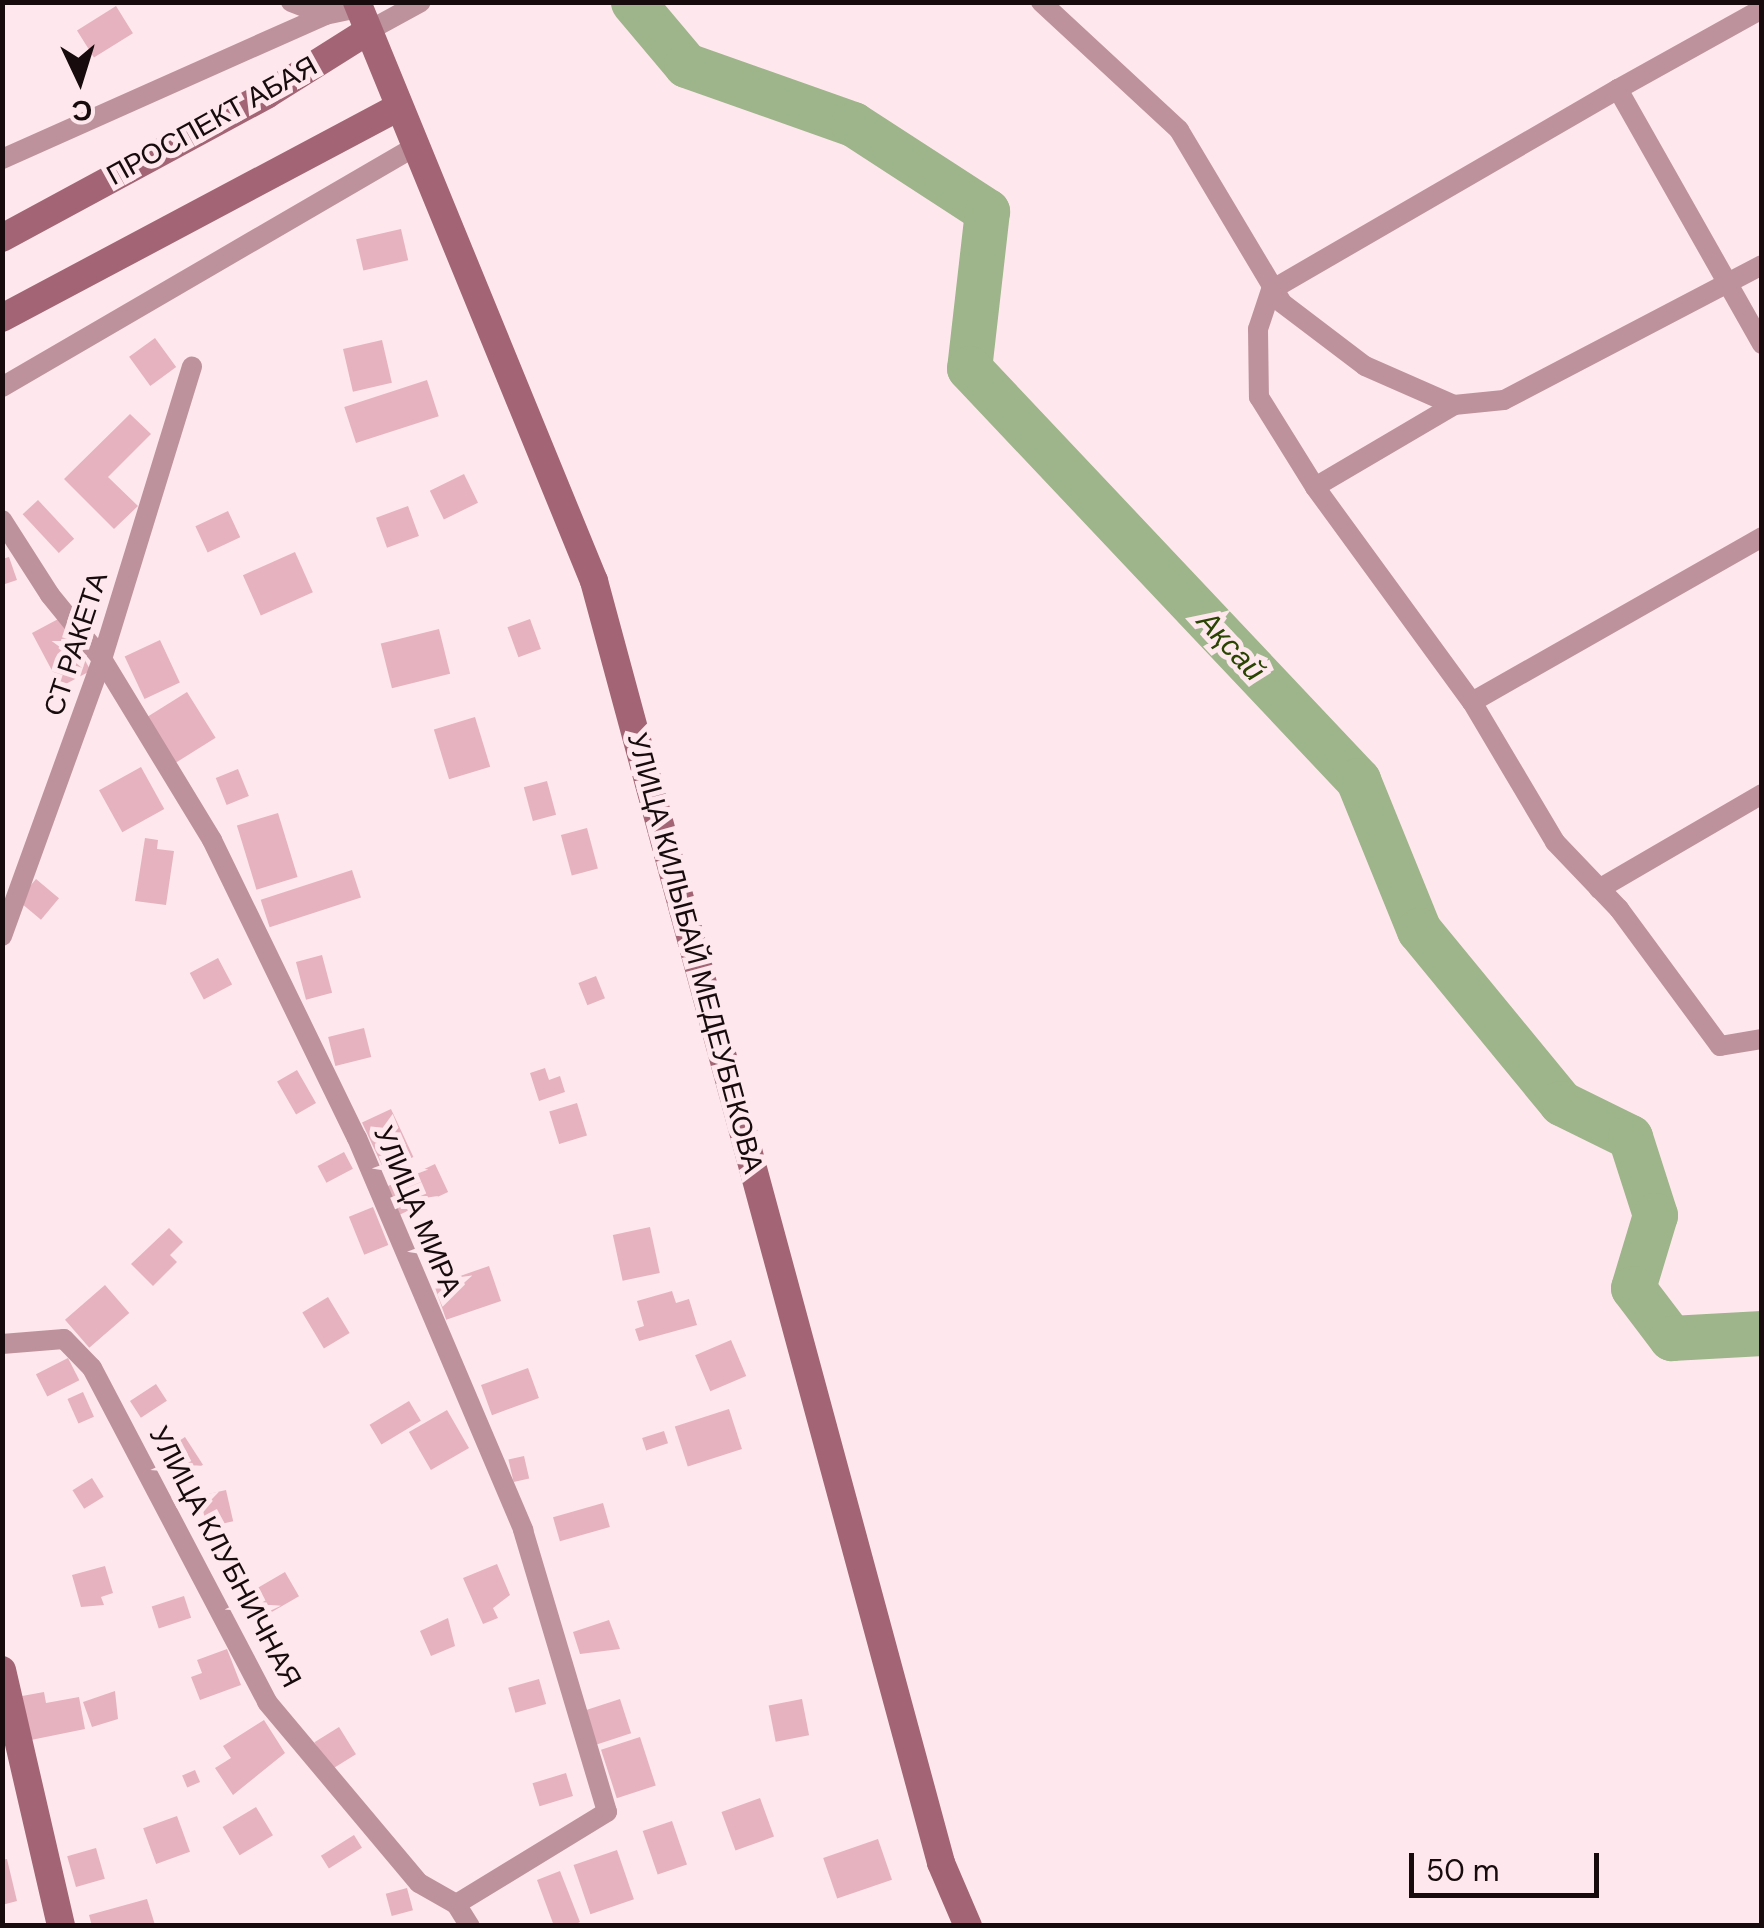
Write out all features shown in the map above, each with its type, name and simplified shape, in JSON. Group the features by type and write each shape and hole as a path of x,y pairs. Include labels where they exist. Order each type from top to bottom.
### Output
{"main road":[{"name":"УЛИЦА КИЛЫБАЙ МЕДЕУБЕКОВА","path":"361,14 594,581 941,1864 968,1926"},
{"name":"ПРОСПЕКТ АБАЯ","path":"2,238 268,94 361,14"},
{"path":"2,318 397,108"},
{"path":"2,1670 7,1710 61,1926"}],"street":[{"path":"291,2 325,15"},
{"name":"ПРОСПЕКТ АБАЯ","path":"361,14 421,2"},
{"path":"1040,2 1179,130 1271,290 1365,366 1454,405"},
{"path":"1762,10 1271,290 1258,329 1259,397 1315,487 1472,702 1555,842 1599,888 1720,1046 1762,1039"},
{"path":"2,159 325,15 361,14"},
{"path":"1618,89 1762,344"},
{"path":"2,387 414,148"},
{"path":"1315,487 1454,405 1504,400 1762,265"},
{"name":"СТ РАКЕТА","path":"2,936 102,658 192,367"},
{"name":"УЛИЦА МИРА","path":"2,520 50,595 102,658 212,840 357,1138 523,1530 607,1812 456,1904"},
{"path":"1472,702 1762,537"},
{"path":"1599,888 1762,794"},
{"name":"УЛИЦА КЛУБНИЧНАЯ","path":"2,1344 64,1339 92,1368 267,1702 419,1882 456,1904 470,1926"}],"building":[{"path":"116,6 133,33 94,58 77,30"},
{"path":"401,229 408,260 363,271 356,239"},
{"path":"155,338 176,367 150,386 129,357"},
{"path":"382,340 392,383 353,392 343,349"},
{"path":"427,380 439,416 356,443 344,407"},
{"path":"130,414 151,434 108,477 138,506 114,529 64,479"},
{"path":"464,474 478,503 444,519 430,491"},
{"path":"38,500 74,539 59,553 23,514"},
{"path":"408,506 419,536 387,548 376,518"},
{"path":"228,511 240,537 208,552 195,526"},
{"path":"295,552 313,592 261,615 243,575"},
{"path":"9,557 17,580 2,585 2,559"},
{"path":"62,617 91,671 61,687 32,633"},
{"path":"530,619 541,649 518,657 507,627"},
{"path":"439,629 450,674 392,688 381,644"},
{"path":"160,640 180,683 145,699 125,656"},
{"path":"187,692 216,738 175,763 146,717"},
{"path":"475,717 490,767 449,779 434,730"},
{"path":"141,767 164,809 122,832 99,790"},
{"path":"238,769 249,796 227,805 216,778"},
{"path":"547,781 556,815 533,821 524,787"},
{"path":"278,813 298,877 256,890 237,826"},
{"path":"587,828 598,869 572,876 561,835"},
{"path":"145,838 158,840 157,849 174,851 166,905 135,901"},
{"path":"352,870 361,898 270,927 261,900"},
{"path":"36,879 59,898 41,920 18,900"},
{"path":"322,955 332,993 306,1000 296,962"},
{"path":"218,958 232,984 204,1000 190,973"},
{"path":"596,976 605,998 587,1005 578,983"},
{"path":"364,1028 371,1057 335,1066 328,1037"},
{"path":"545,1068 549,1080 560,1076 565,1092 539,1101 530,1073"},
{"path":"297,1070 316,1103 296,1114 277,1082"},
{"path":"577,1103 587,1136 559,1144 549,1111"},
{"path":"391,1109 413,1157 384,1171 362,1123"},
{"path":"344,1152 353,1169 326,1183 318,1166"},
{"path":"435,1164 448,1192 400,1214 387,1186"},
{"path":"373,1207 388,1245 364,1255 349,1217"},
{"path":"650,1227 660,1273 623,1281 613,1235"},
{"path":"169,1228 183,1242 170,1255 177,1262 153,1286 131,1264"},
{"path":"489,1266 501,1301 446,1320 434,1285"},
{"path":"105,1285 129,1313 89,1348 65,1320"},
{"path":"672,1291 676,1303 689,1299 697,1325 639,1341 635,1329 644,1326 637,1301"},
{"path":"328,1297 350,1333 324,1348 302,1312"},
{"path":"731,1340 746,1376 710,1391 695,1355"},
{"path":"68,1358 79,1380 47,1397 36,1374"},
{"path":"528,1368 539,1398 492,1415 481,1385"},
{"path":"156,1384 167,1401 141,1418 130,1401"},
{"path":"83,1392 94,1417 78,1424 67,1399"},
{"path":"409,1401 421,1421 381,1444 370,1425"},
{"path":"729,1409 742,1449 688,1467 675,1427"},
{"path":"447,1410 469,1448 431,1470 409,1432"},
{"path":"664,1431 668,1443 646,1450 642,1438"},
{"path":"185,1437 203,1465 177,1482 159,1454"},
{"path":"524,1456 529,1478 514,1482 508,1460"},
{"path":"92,1478 104,1497 84,1509 72,1490"},
{"path":"226,1490 233,1521 207,1527 200,1496"},
{"path":"603,1503 610,1527 560,1541 553,1517"},
{"path":"497,1564 510,1595 493,1608 498,1618 483,1624 463,1578"},
{"path":"105,1566 113,1593 101,1597 104,1605 81,1607 72,1575"},
{"path":"285,1572 299,1596 264,1616 250,1592"},
{"path":"184,1596 191,1618 159,1628 152,1607"},
{"path":"448,1618 455,1646 431,1656 420,1631"},
{"path":"609,1620 620,1649 580,1654 573,1632"},
{"path":"227,1649 241,1685 200,1700 191,1677 202,1673 197,1660"},
{"path":"539,1679 546,1704 515,1713 508,1688"},
{"path":"115,1691 118,1719 92,1727 83,1702"},
{"path":"44,1692 46,1703 79,1697 85,1729 31,1740 22,1696"},
{"path":"620,1699 631,1733 596,1745 585,1710"},
{"path":"802,1699 809,1735 776,1742 769,1705"},
{"path":"264,1720 285,1753 233,1795 215,1768 231,1758 223,1746"},
{"path":"339,1727 356,1754 331,1770 314,1742"},
{"path":"640,1737 656,1786 617,1798 601,1750"},
{"path":"195,1770 200,1782 187,1787 182,1775"},
{"path":"566,1773 573,1796 540,1806 533,1783"},
{"path":"760,1798 774,1837 735,1851 721,1812"},
{"path":"256,1807 273,1835 240,1855 223,1827"},
{"path":"177,1816 190,1852 156,1864 143,1828"},
{"path":"672,1821 687,1864 658,1875 643,1831"},
{"path":"354,1835 362,1848 329,1868 321,1856"},
{"path":"878,1839 892,1880 837,1899 823,1858"},
{"path":"96,1848 105,1879 76,1887 67,1856"},
{"path":"617,1850 634,1899 590,1914 574,1865"},
{"path":"7,1859 17,1901 2,1905 2,1860"},
{"path":"560,1871 580,1922 572,1926 554,1926 537,1880"},
{"path":"407,1888 413,1910 392,1916 386,1894"},
{"path":"147,1899 155,1925 92,1926 89,1915"}],"waterway":[{"name":"Ақсай","path":"633,2 686,65 853,124 987,211 969,368 1358,780 1419,930 1561,1103 1630,1137 1655,1215 1633,1288 1671,1338 1762,1333"}]}
